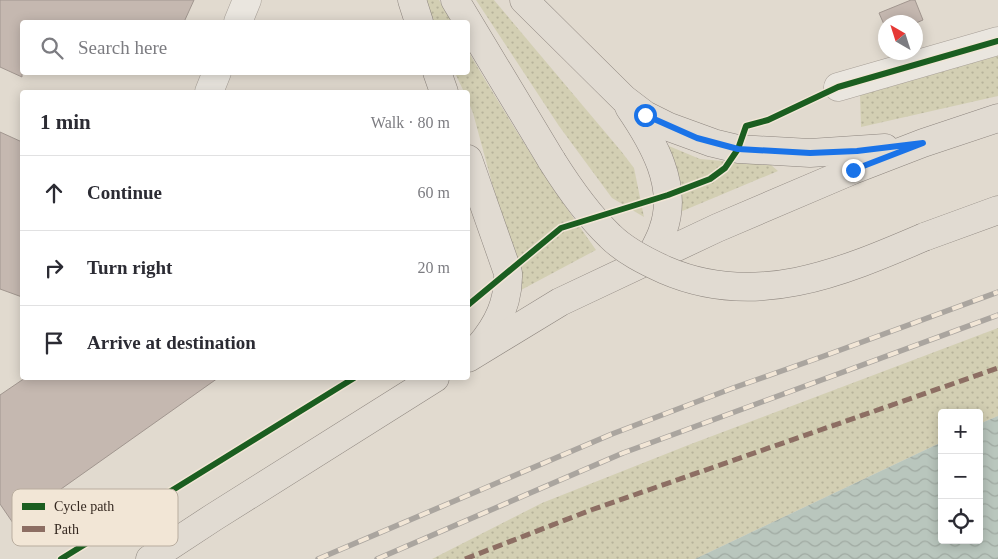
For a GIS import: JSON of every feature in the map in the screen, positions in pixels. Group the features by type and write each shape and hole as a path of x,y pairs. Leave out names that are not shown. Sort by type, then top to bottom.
{"main road":[{"path":"412,0 419,20"},
{"path":"455,0 467,20"},
{"path":"524,0 624,99 645,115 669,127 712,143 738,149 810,153 857,151 923,143"},
{"path":"470,25 552,161 581,204 596,222 618,242 656,266 681,277 710,284 739,287 789,284 826,275 866,262 998,210"},
{"path":"438,75 443,90"},
{"path":"624,99 650,138 660,162 668,195 664,229 650,258"},
{"path":"470,357 560,302 650,258 784,198 923,143 998,118"},
{"path":"470,164 508,273 505,304 498,321 490,334 470,356"},
{"path":"178,541 432,380"},
{"path":"150,559 170,546"}],"street":[{"path":"239,20 247,0"},
{"path":"838,87 998,41"},
{"path":"210,90 216,75"}],"shaded area":[{"path":"425,0 439,0 451,20 433,20"},
{"path":"476,0 494,0 621,151 634,168 644,217 612,198 559,126"},
{"path":"470,54 530,152 596,250 521,290 470,106 470,90 463,90 456,75 470,75"},
{"path":"998,54 998,96 861,127 860,95"},
{"path":"664,144 700,159 771,165 778,171 673,215"},
{"path":"998,328 998,416 983,422 983,409 938,409 938,444 695,559 432,559 542,503 691,444"}],"water":[{"path":"998,416 998,559 695,559 938,444 938,544 983,544 983,422"}],"building":[{"path":"0,0 194,0 185,20 20,20 20,75 22,77 0,67"},
{"path":"915,0 921,15 880,15 879,13"},
{"path":"0,132 20,141 20,296 0,289"},
{"path":"22,380 215,380 61,489 12,489 12,522 0,504 0,395"}],"railway":[{"path":"318,559 612,434 998,292"},
{"path":"377,559 623,453 998,315"}],"marked path":[{"path":"465,559 591,510 998,368"}],"cycle path":[{"path":"470,303 561,228 668,195 710,179 725,168 738,149 746,126 768,120 838,87 998,41"},
{"path":"174,489 351,380"},
{"path":"61,559 82,546"}],"route":[{"path":"645,115 697,138 738,149 810,153 857,151 923,143 853,170"}]}
